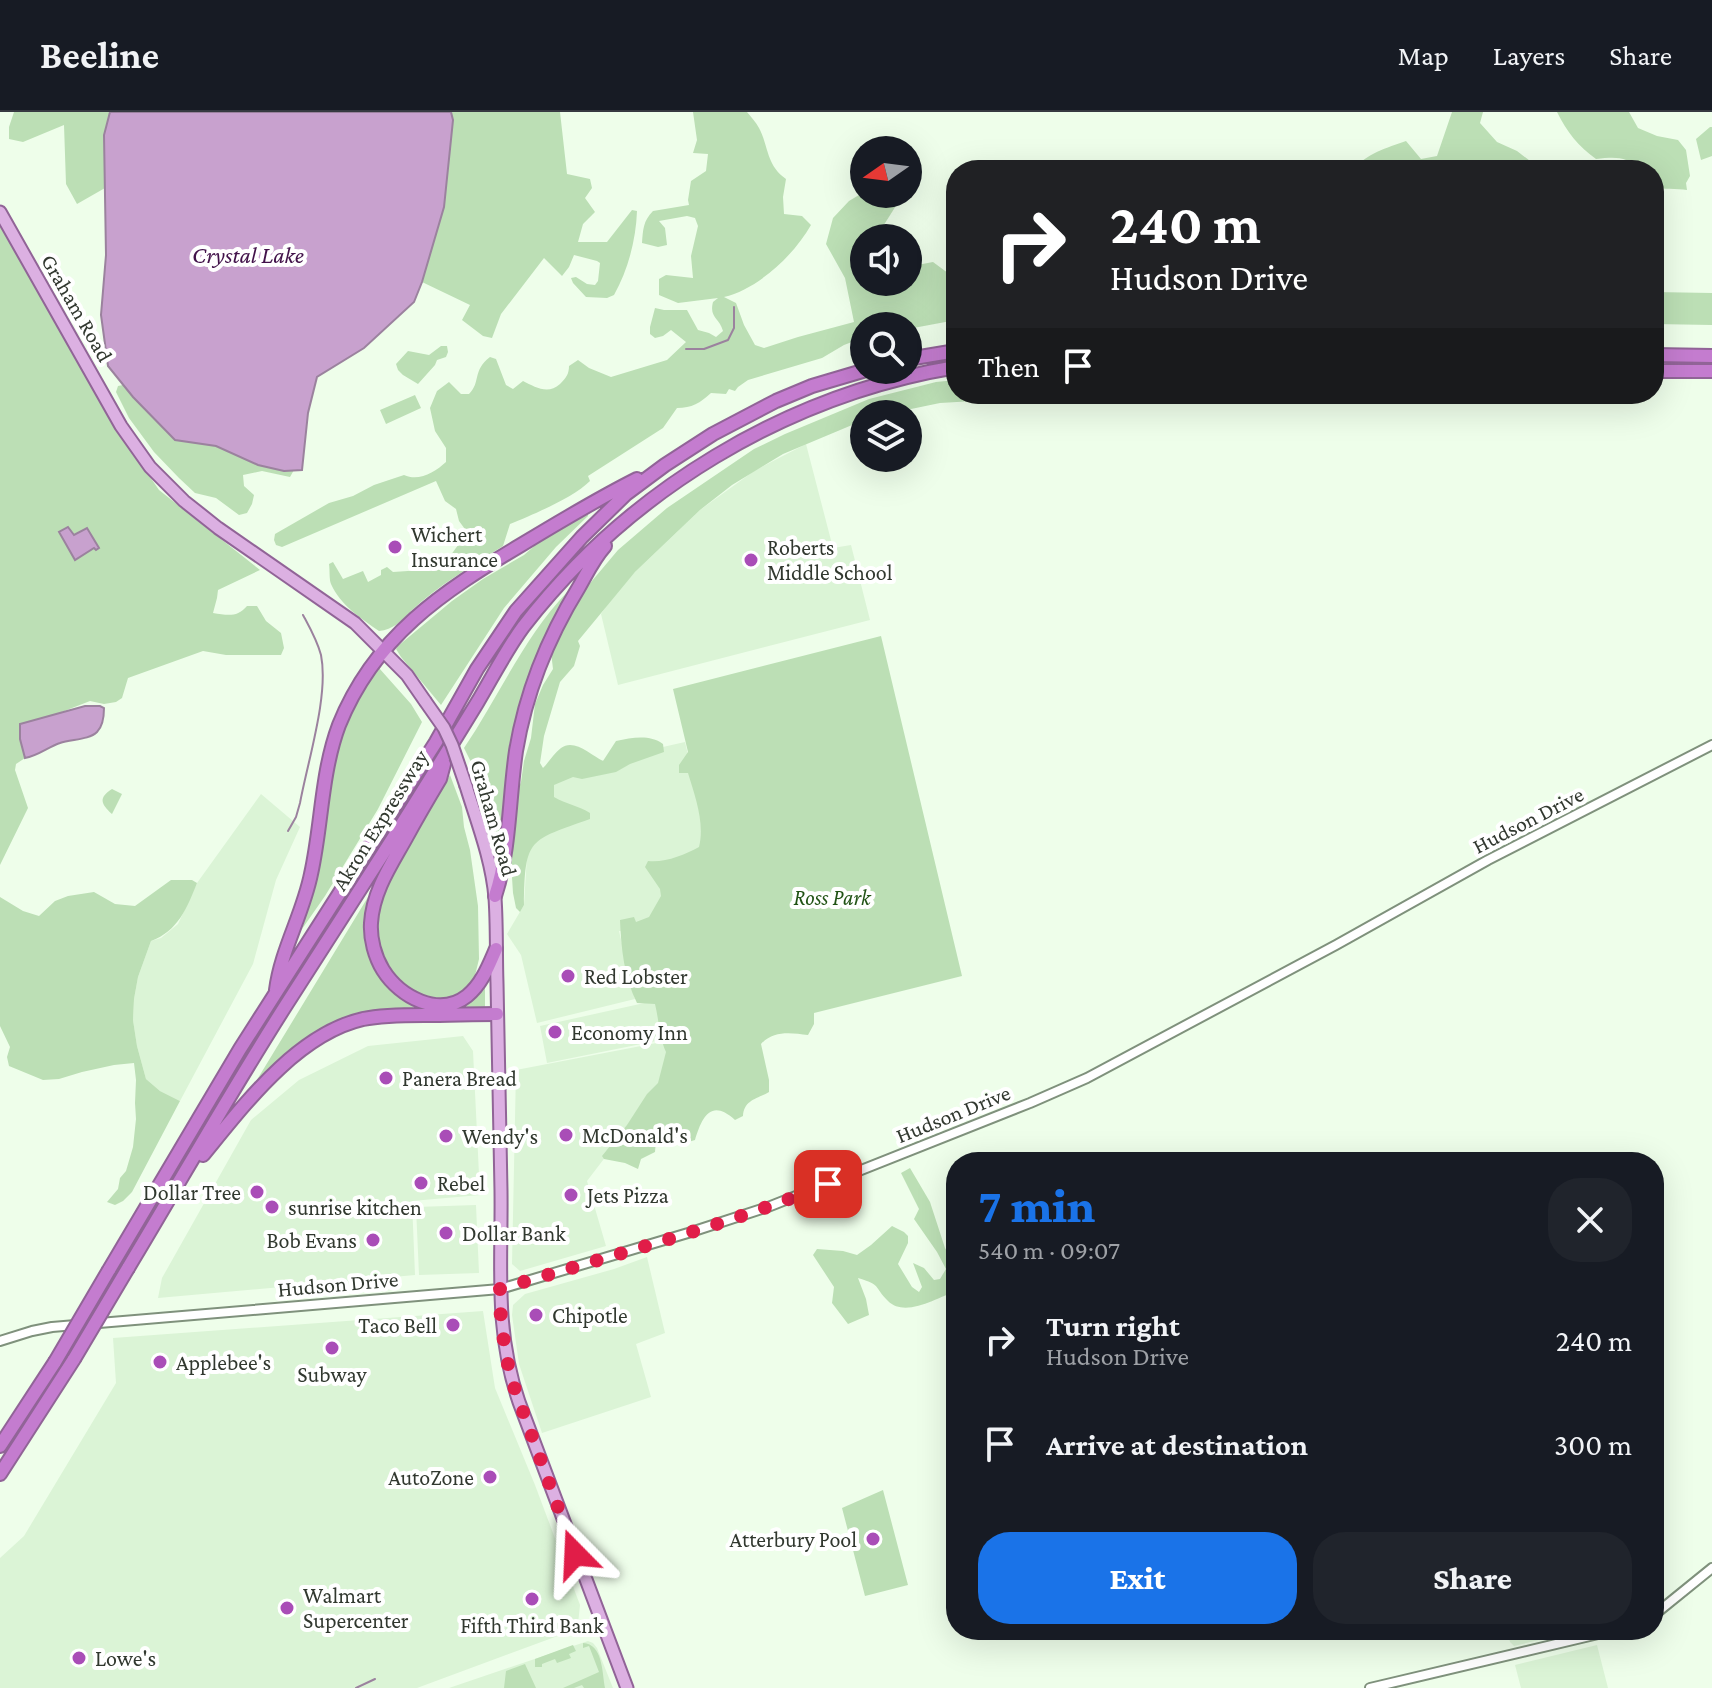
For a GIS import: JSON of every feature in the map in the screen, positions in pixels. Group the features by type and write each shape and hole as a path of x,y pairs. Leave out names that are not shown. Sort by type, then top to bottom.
{"highway":[{"path":"922,357 946,353"},
{"path":"1664,355 1712,356"},
{"name":"Akron Expressway","path":"0,1474 74,1359 285,1007 394,837 521,629 569,572 651,500 697,468 764,430 813,407 878,384 946,369"},
{"path":"1664,371 1712,371"},
{"name":"Akron Expressway","path":"0,1446 55,1362 240,1049 516,611 582,537 626,494 665,465 713,434 776,401 850,375"},
{"path":"275,994 278,973 307,894 330,756 339,726 356,688 383,649 433,603 480,569 583,507 665,465"},
{"path":"495,896 503,873 516,749 530,690 544,649 601,550 651,500"},
{"path":"449,747 440,779 381,881 371,922 374,951 384,972 400,989 420,1002 441,1006 459,1001 473,991 496,949"},
{"path":"178,1185 248,1101 311,1043 328,1033 360,1020 382,1016 497,1014"}],"main road":[{"name":"Graham Road","path":"0,212 121,426 150,467 184,501 218,528 355,623 407,675 448,736 484,845 495,896 501,1324 510,1376 627,1688"}],"street":[{"name":"Hudson Drive","path":"0,1341 52,1327 500,1289 768,1207 1071,1086 1488,860 1712,745"},
{"path":"1664,1607 1712,1568"},
{"path":"1370,1688 1573,1640"}],"shaded area":[{"name":"Roberts Middle School","path":"806,444 833,548 851,545 870,620 618,685 601,614 611,599 700,510 754,471"},
{"path":"685,742 725,908 642,932 619,931 635,999 537,1023 521,955 507,934 524,905 527,855 542,836 547,773"},
{"path":"261,794 300,827 276,880 253,964 180,1101 160,1091 146,1079 133,1020 138,977 151,941 161,938 178,924 197,883"},
{"path":"658,1000 666,1039 547,1063 540,1026"},
{"path":"463,1036 473,1051 480,1195 412,1201 415,1275 158,1298 162,1278 251,1120 299,1080 368,1046"},
{"path":"667,1041 672,1070 587,1181 606,1246 520,1271 512,1264 516,1070"},
{"path":"476,1205 479,1273 419,1275 416,1207"},
{"path":"647,1257 665,1333 636,1344 651,1397 542,1433 519,1364 513,1305 525,1294"},
{"path":"483,1311 495,1388 580,1605 578,1624 563,1634 417,1688 0,1688 0,1558 24,1536 116,1383 113,1338"},
{"path":"1510,1640 1539,1640 1514,1646"},
{"path":"588,1641 597,1648 613,1688 449,1688"},
{"path":"1597,1645 1608,1688 1521,1688 1515,1665"}],"green space":[{"path":"14,112 110,112 104,135 105,188 77,204 66,184 64,125 23,142 9,139"},
{"path":"451,112 560,112 567,174 590,179 592,188 585,198 595,212 583,224 578,242 607,242 632,210 637,211 630,254 614,295 607,298 586,297 573,283 571,278 576,277 595,285 600,263 597,261 574,255 562,276 544,258 501,314 492,338 483,336 462,320 470,305 422,282 444,207 453,120"},
{"path":"693,112 747,112 759,128 775,168 786,179 784,214 802,216 811,225 795,248 762,279 724,297 736,303 755,345 764,348 850,323 850,343 822,358 748,380 735,391 729,389 726,394 711,393 696,404 677,408 663,428 588,476 590,481 573,494 510,524 503,546 444,585 388,629 379,631 340,599 331,584 329,564 333,562 343,579 363,571 368,582 381,575 381,570 387,567 393,572 429,568 442,563 470,536 459,521 456,509 445,501 436,481 282,547 276,545 275,534 329,503 404,475 426,475 442,466 446,462 446,448 435,431 430,408 437,391 449,382 461,394 469,394 481,367 490,357 496,359 506,385 513,389 523,381 542,389 551,389 562,382 569,366 578,360 611,377 667,360 686,342 671,330 655,338 650,334 655,308 687,310 698,330 716,337 723,331 712,311 713,302 718,298 678,303 659,295 659,279 666,275 693,278 691,256 698,226 695,218 687,216 659,221 665,228 667,245 658,247 642,243 644,226 653,211 689,205 691,181 706,171 708,154 693,153 697,140"},
{"path":"1452,112 1483,112 1480,123 1497,142 1529,160 1364,160 1406,141 1421,159 1437,156"},
{"path":"1557,112 1629,112 1638,128 1678,140 1686,150 1690,176 1686,183 1687,190 1664,189 1664,160 1596,159 1565,126"},
{"path":"1710,127 1712,156 1701,160 1696,139"},
{"path":"849,201 850,208 895,208 884,224 850,224 850,296 922,296 922,264 933,262 946,272 946,322 922,326 922,312 852,312 845,278 826,244 833,218"},
{"path":"0,225 108,416 159,490 260,570 218,590 213,613 232,615 247,606 257,606 266,621 281,633 284,648 281,655 226,655 203,651 128,678 122,698 116,702 104,704 90,701 20,724 25,758 16,764 15,770 28,808 0,865"},
{"path":"1664,292 1712,293 1712,325 1664,324"},
{"path":"441,346 447,346 446,357 437,360 418,384 398,370 396,364 408,351 429,355"},
{"path":"946,381 946,403 922,407 922,400 867,400"},
{"path":"123,385 175,440 216,446 258,465 294,470 290,477 262,471 243,475 244,486 254,495 247,513 239,515 216,498 195,493 154,452 129,418 116,392 118,386"},
{"path":"415,395 421,408 386,424 380,410"},
{"path":"850,407 850,426 783,454 732,485 700,510 635,572 578,641 580,646 574,666 560,682 544,736 540,763 543,768 566,745 577,746 603,761 616,741 628,739 658,741 663,744 664,752 616,772 582,779 573,777 554,785 554,797 590,813 590,819 554,832 534,845 526,866 524,905 520,912 513,893 511,862 514,810 531,738 535,704 553,669 551,652 570,607 618,550 667,508 754,449"},
{"path":"588,513 504,608 441,705 401,657 396,649 398,646 483,579 524,555 549,533"},
{"path":"571,591 541,647 530,677 514,738 501,833 497,834 464,748 525,647"},
{"name":"Ross Park","path":"881,636 962,976 814,1013 814,1024 808,1035 777,1034 761,1044 769,1092 749,1103 743,1116 735,1120 720,1111 709,1113 695,1140 685,1143 668,1131 656,1140 655,1152 641,1159 638,1169 604,1159 602,1156 658,1083 666,1052 655,1004 637,1003 629,983 622,952 620,920 634,917 636,922 649,917 661,896 660,889 645,867 648,861 668,860 687,853 699,847 701,838 698,810 688,773 679,773 679,765 688,752 673,689"},
{"path":"379,668 411,704 422,722 378,809 302,929 314,885 333,758 349,712"},
{"path":"450,775 462,807 470,850 478,906 479,959 473,984 467,992 435,1004 397,982 388,971 375,935 378,906 387,885"},
{"path":"112,789 122,794 112,814 105,807 103,798"},
{"path":"171,880 192,880 197,883 175,925 151,941 138,977 133,1020 146,1079 160,1091 180,1101 132,1192 115,1205 107,1202 118,1189 133,1147 136,1119 134,1063 43,1080 9,1066 7,1057 10,1047 0,1026 0,897 23,911 39,916 55,901 94,892 115,904 135,906"},
{"path":"368,897 371,897 386,982 437,1009 482,985 485,986 485,1008 357,1015 252,1088"},
{"path":"910,1168 930,1202 946,1250 946,1269 914,1219 919,1209 901,1173"},
{"path":"892,1226 908,1236 898,1264 912,1287 919,1292 922,1287 913,1263 924,1268 934,1280 940,1279 946,1269 946,1295 903,1308 888,1301 874,1284 858,1278 869,1315 848,1324 832,1303 834,1287 813,1255 817,1249 857,1255"},
{"name":"Atterbury Pool","path":"883,1490 908,1585 865,1596 842,1508"},
{"path":"583,1643 590,1645 598,1653 605,1688 584,1688 582,1685 563,1688 599,1672 589,1646 583,1648"},
{"path":"573,1645 576,1651 569,1654 571,1658 557,1663 555,1659 542,1664 542,1667 535,1667 535,1659"},
{"path":"525,1664 536,1688 504,1688 506,1671"}],"water":[{"name":"Crystal Lake","path":"110,112 451,112 453,120 444,207 414,302 364,348 317,377 308,413 302,470 284,471 258,465 216,446 175,440 108,366 101,315 106,255 104,135"},
{"path":"68,527 74,535 87,528 99,548 75,560 59,532"},
{"path":"85,706 104,708 102,724 94,735 60,743 25,758 20,724"}],"waterway":[{"path":"686,349 704,349 728,340 734,328 734,307"},
{"path":"288,831 300,803 322,689 321,655 303,615"},
{"path":"356,1688 375,1679"}],"place":[{"name":"Wichert Insurance","path":"395,547"},
{"name":"Roberts Middle School","path":"751,560"},
{"name":"Red Lobster","path":"568,976"},
{"name":"Economy Inn","path":"555,1032"},
{"name":"Panera Bread","path":"386,1078"},
{"name":"McDonald's","path":"566,1135"},
{"name":"Wendy's","path":"446,1136"},
{"name":"Rebel","path":"421,1183"},
{"name":"Dollar Tree","path":"257,1192"},
{"name":"Jets Pizza","path":"571,1195"},
{"name":"sunrise kitchen","path":"272,1207"},
{"name":"Dollar Bank","path":"446,1233"},
{"name":"Bob Evans","path":"373,1240"},
{"name":"Chipotle","path":"536,1315"},
{"name":"Taco Bell","path":"453,1325"},
{"name":"Subway","path":"332,1348"},
{"name":"Applebee's","path":"160,1362"},
{"name":"AutoZone","path":"490,1477"},
{"name":"Atterbury Pool","path":"873,1539"},
{"name":"Fifth Third Bank","path":"532,1599"},
{"name":"Walmart Supercenter","path":"287,1608"},
{"name":"Lowe's","path":"79,1658"}],"route":[{"path":"575,1554 510,1376 501,1324 500,1289 688,1233 828,1184"}]}
